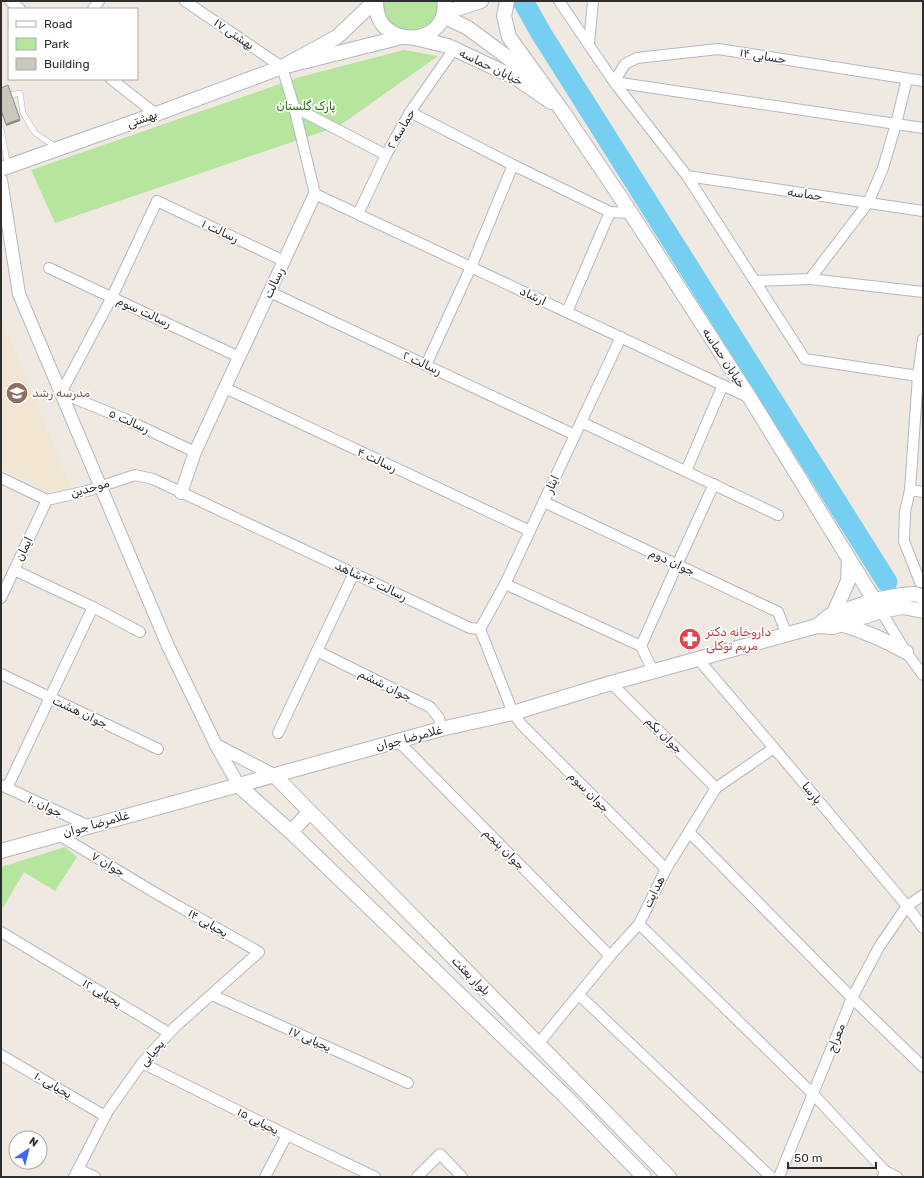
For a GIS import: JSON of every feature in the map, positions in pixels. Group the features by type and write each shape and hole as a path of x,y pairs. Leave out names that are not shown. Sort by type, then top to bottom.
{"main road":[{"path":"282,67 337,37 375,1"},
{"path":"375,1 377,13 382,24 391,32 408,38"},
{"path":"282,67 427,34 436,27 444,10 481,1"},
{"path":"507,1 504,16 509,37 561,109"},
{"name":"خیابان حماسه","path":"444,10 522,68 561,109 631,213 750,398 878,606"},
{"name":"خیابان حماسه","path":"408,38 448,46 516,78 561,109"},
{"name":"بهشتی","path":"5,168 282,67"},
{"path":"849,560 848,581 837,619 886,641 906,652"},
{"path":"878,606 901,594 920,589"},
{"path":"878,606 903,607 923,611"},
{"name":"غلامرضا جوان","path":"1,851 215,791 239,786 274,774 441,729 513,713 653,671 817,626 878,606"},
{"name":"بلوار بعثت","path":"274,774 669,1177"},
{"name":"بلوار بعثت","path":"239,786 291,832 575,1107 644,1177"},
{"path":"291,832 306,816 312,814"},
{"path":"575,1107 588,1094"}],"street":[{"path":"10,1 19,8"},
{"name":"بهشتی ۱۷","path":"185,1 282,67"},
{"path":"559,1 590,44 614,82 687,176 805,359 918,376"},
{"path":"590,44 593,1"},
{"name":"حماسه ۲","path":"358,214 386,155 410,112 454,49"},
{"name":"حسابی ۱۴","path":"614,82 625,64 637,58 718,49 923,81"},
{"path":"282,67 294,107 315,194"},
{"path":"810,279 868,203 882,168 896,124 907,79"},
{"path":"112,80 156,114"},
{"path":"614,82 923,128"},
{"path":"294,107 386,155"},
{"path":"410,112 513,165 610,212 631,213"},
{"path":"426,365 471,267 513,165"},
{"name":"حماسه","path":"687,176 923,211"},
{"path":"1,180 19,294 168,646 216,745 239,786"},
{"name":"ارشاد","path":"315,194 750,398"},
{"name":"رسالت","path":"180,493 195,452 315,194"},
{"name":"رسالت ۱","path":"112,297 156,201 284,261"},
{"path":"567,312 610,212"},
{"name":"رسالت سوم","path":"49,268 239,357"},
{"path":"755,281 810,279 923,292"},
{"name":"رسالت ۲","path":"270,292 575,435"},
{"path":"61,393 112,297"},
{"name":"ایثار","path":"480,629 505,584 620,337"},
{"path":"920,589 904,541 905,512 910,490 919,416 918,376 923,339"},
{"path":"686,471 723,386"},
{"name":"رسالت ۴","path":"225,388 530,531"},
{"name":"رسالت ۵","path":"61,393 125,419 195,452"},
{"path":"581,422 778,515"},
{"name":"موحدین","path":"47,500 87,491 135,475 153,479 180,493"},
{"path":"1,478 47,500"},
{"path":"641,646 714,484"},
{"path":"910,490 923,492"},
{"name":"رسالت ۶+شاهد","path":"180,493 470,628 480,629"},
{"name":"ایمان","path":"1,597 47,500"},
{"name":"جوان دوم","path":"544,502 778,612 786,635"},
{"path":"14,570 93,607 140,632"},
{"path":"278,733 354,573"},
{"path":"505,584 641,646 653,671"},
{"path":"878,606 906,652 923,675"},
{"path":"4,786 50,698 93,607"},
{"path":"480,629 513,713"},
{"name":"جوان ششم","path":"317,651 430,707 439,718 441,729"},
{"name":"پارسا","path":"698,659 907,906 923,928"},
{"name":"جوان هشت","path":"1,674 158,749"},
{"name":"جوان یکم","path":"612,683 716,788"},
{"name":"جوان سوم","path":"513,713 521,724 666,869"},
{"name":"جوان پنجم","path":"398,741 610,956"},
{"path":"216,745 274,774"},
{"name":"هدایت","path":"538,1044 610,956 639,924 666,869 716,788 774,748"},
{"name":"جوان ۱۰","path":"4,786 89,826"},
{"path":"689,832 852,998 923,1067"},
{"name":"جوان ۷","path":"59,835 157,894"},
{"name":"یحیایی ۱۴","path":"157,894 259,952"},
{"name":"معراج","path":"779,1177 852,998 879,947 907,906 923,894"},
{"path":"639,924 813,1094 884,1174 897,1177"},
{"name":"یحیایی ۱۲","path":"1,932 169,1034"},
{"name":"یحیایی","path":"76,1173 105,1116 124,1086 142,1063 169,1034 259,952"},
{"path":"579,994 771,1177"},
{"name":"یحیایی ۱۷","path":"212,995 408,1083"},
{"name":"یحیایی ۱۰","path":"1,1055 105,1116"},
{"name":"یحیایی ۱۵","path":"142,1063 287,1136 375,1177"},
{"path":"265,1177 287,1136"},
{"path":"417,1177 440,1154 462,1177"},
{"path":"76,1173 95,1177"}],"lane":[{"path":"1,97 20,92 24,113 35,133 58,149"},
{"path":"1,129 5,168"}],"shaded area":[{"name":"مدرسه رشد","path":"1,317 71,487 53,493 1,469"}],"green space":[{"path":"382,1 438,1 435,16 431,24 420,31 403,32 385,19"},
{"name":"پارک گلستان","path":"404,50 438,56 339,126 55,223 31,170 300,77"},
{"path":"65,847 77,857 55,891 24,872 1,911 1,867"}],"building":[{"path":"8,85 20,119 6,124 1,110 1,88"}],"waterway":[{"path":"523,1 541,33 887,582"}],"place":[{"name":"مدرسه رشد","path":"17,393"},
{"name":"داروخانه دکتر مریم توکلی","path":"690,639"}]}
